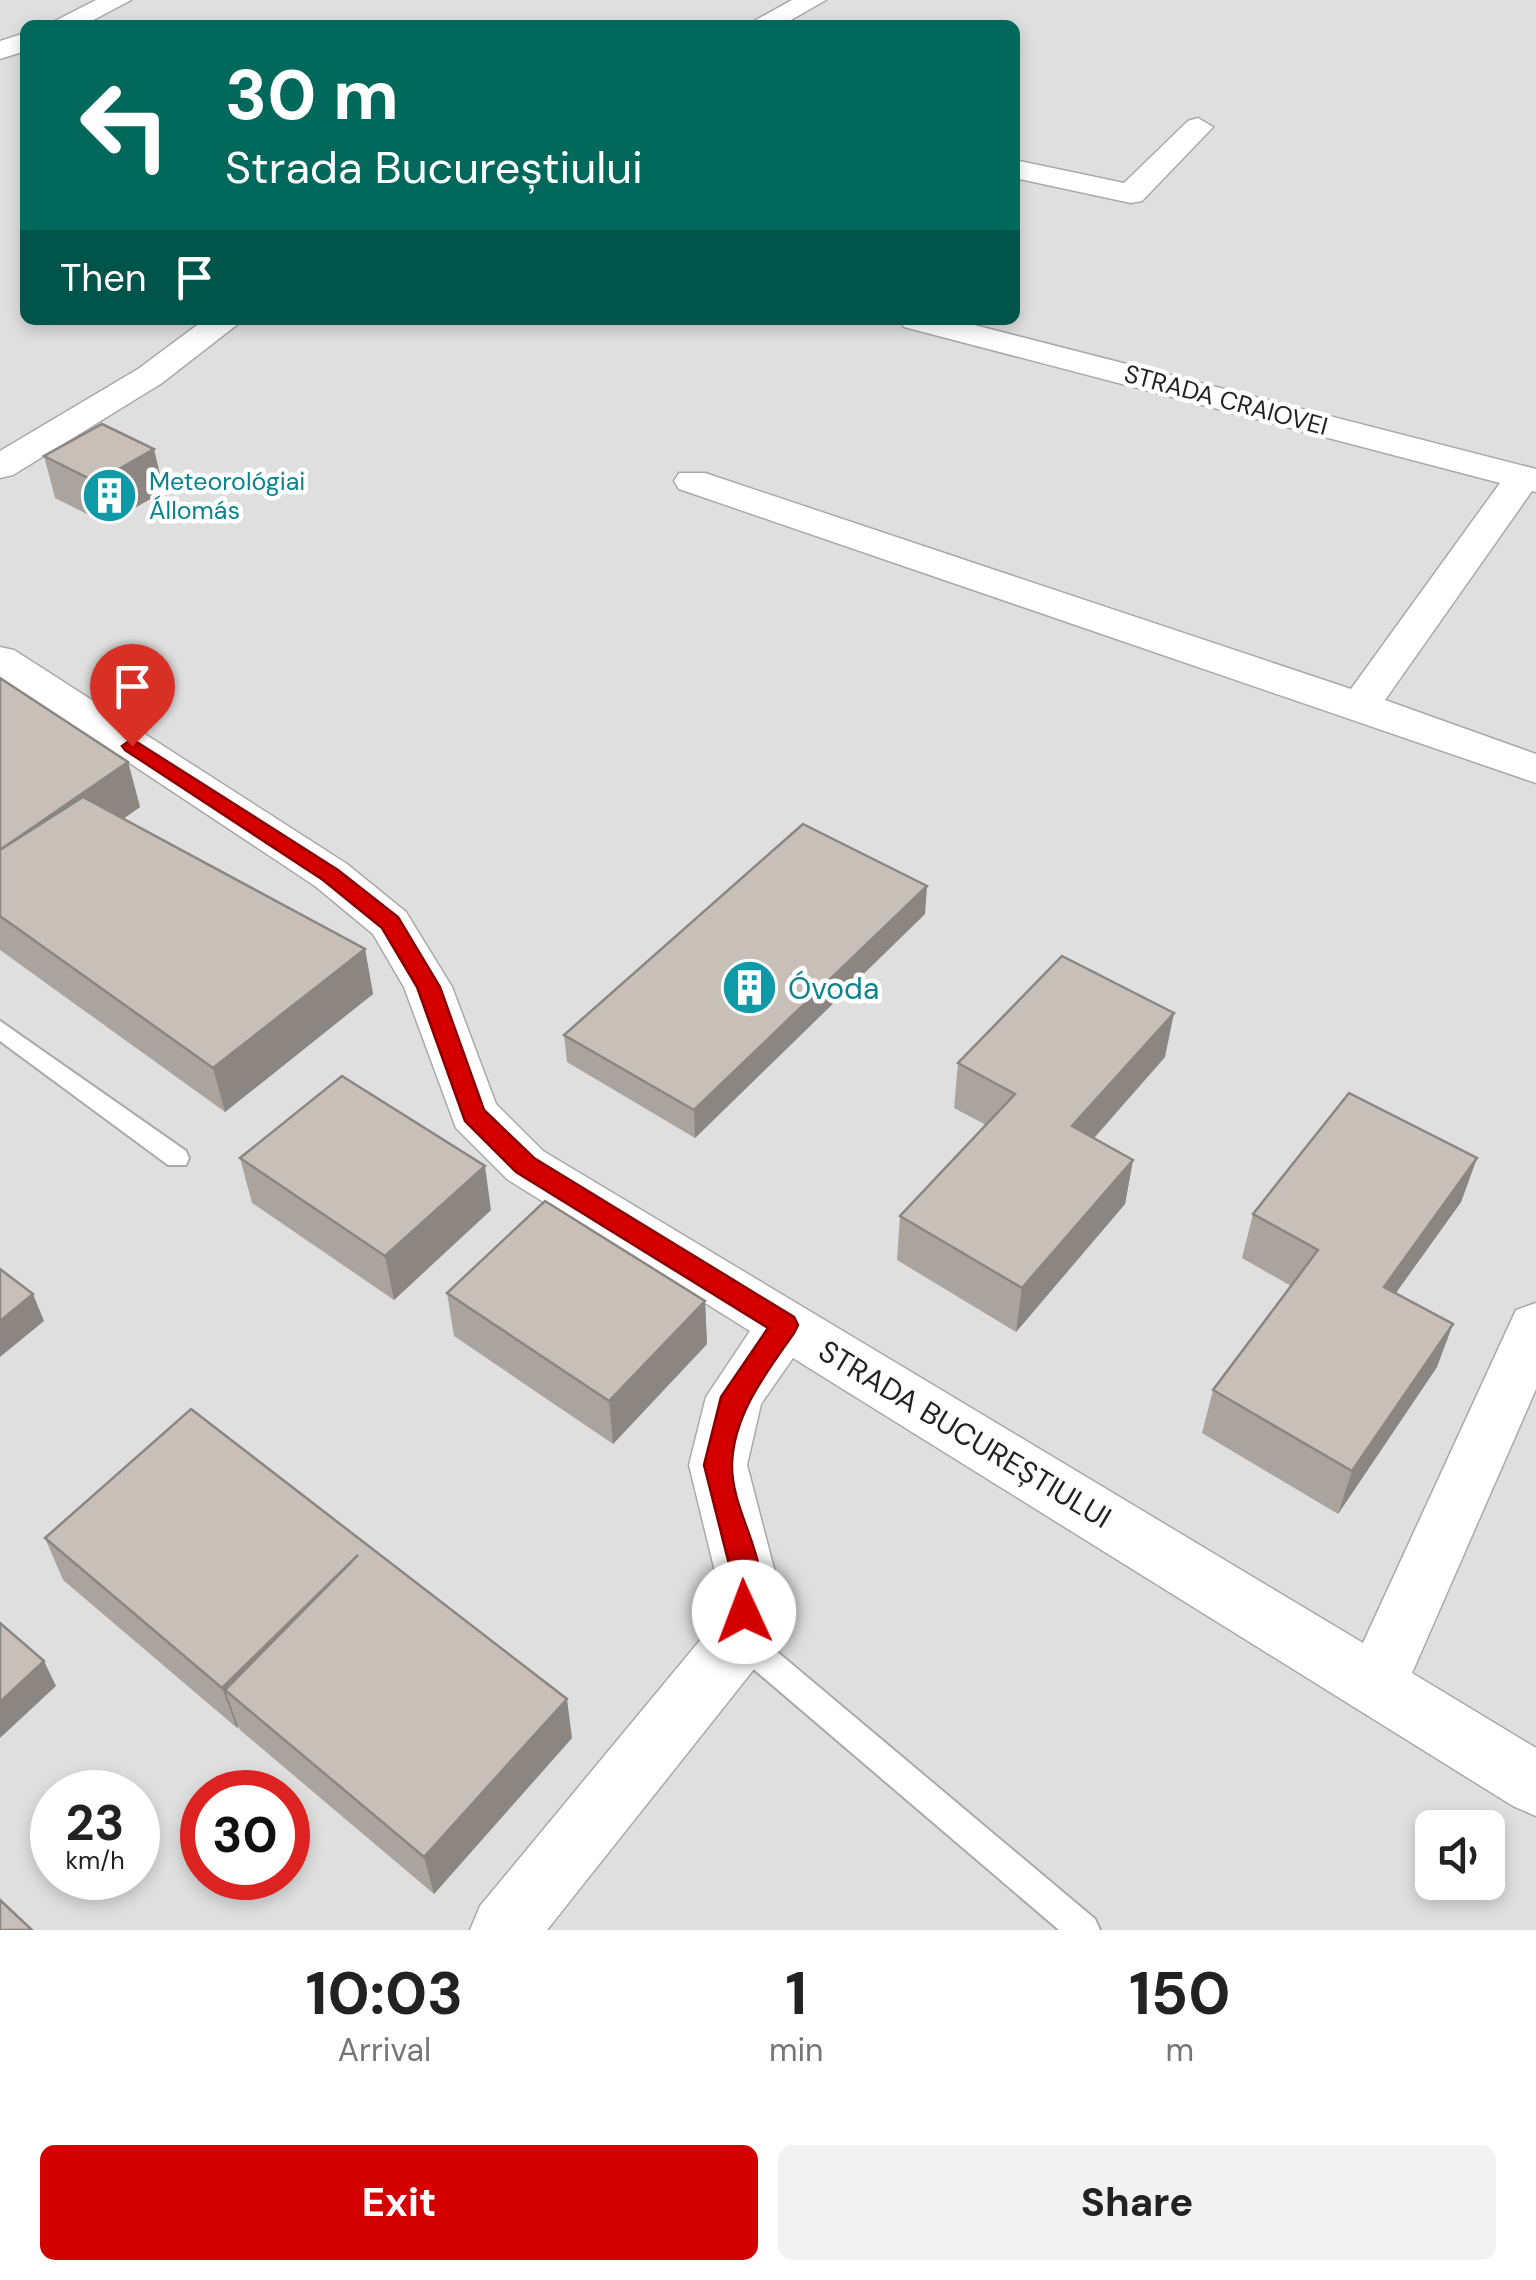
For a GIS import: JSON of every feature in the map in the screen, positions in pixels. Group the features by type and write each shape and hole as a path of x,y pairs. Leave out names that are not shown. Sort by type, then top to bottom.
{"street":[{"path":"72,20 118,0"},
{"path":"771,20 813,0"},
{"path":"1020,170 1131,194 1198,127"},
{"path":"0,467 150,376 219,325"},
{"name":"STRADA CRAIOVEI","path":"935,325 1530,479"},
{"path":"1360,706 1530,479"},
{"path":"692,481 1536,769"},
{"name":"STRADA BUCUREȘTIULUI","path":"0,660 331,875 390,923 428,987 474,1114 525,1165 1536,1784"},
{"path":"504,1930 740,1639 748,1584 718,1465 734,1397 785,1325"},
{"path":"1376,1684 1536,1326"}],"lane":[{"path":"0,1028 177,1158"},
{"path":"740,1639 1084,1930"}],"shaded area":[{"path":"0,0 1536,0 1536,1930 0,1930"}],"building":[{"path":"102,424 154,449 96,482 44,456"},
{"path":"0,678 128,762 0,850"},
{"path":"83,797 365,949 213,1068 0,916 0,850"},
{"name":"Óvoda","path":"803,824 927,886 694,1110 564,1035"},
{"path":"1062,956 1174,1013 1072,1126 1133,1160 1022,1288 900,1216 1015,1094 958,1063"},
{"path":"342,1076 485,1166 385,1256 240,1158"},
{"path":"1349,1093 1477,1158 1384,1287 1453,1324 1352,1471 1213,1390 1318,1250 1253,1214"},
{"path":"545,1201 705,1301 609,1401 447,1293"},
{"path":"0,1269 33,1294 0,1321"},
{"path":"191,1409 567,1699 424,1857 225,1690 358,1555 222,1688 45,1538"},
{"path":"0,1623 44,1661 0,1702"},
{"path":"0,1900 32,1930 0,1930"}],"place":[{"name":"Meteorológiai Állomás","path":"110,495"},
{"name":"Óvoda","path":"749,988"}],"route":[{"path":"132,746 331,875 390,923 428,987 474,1114 525,1165 785,1325 734,1397 718,1465 748,1584 744,1612"}]}
